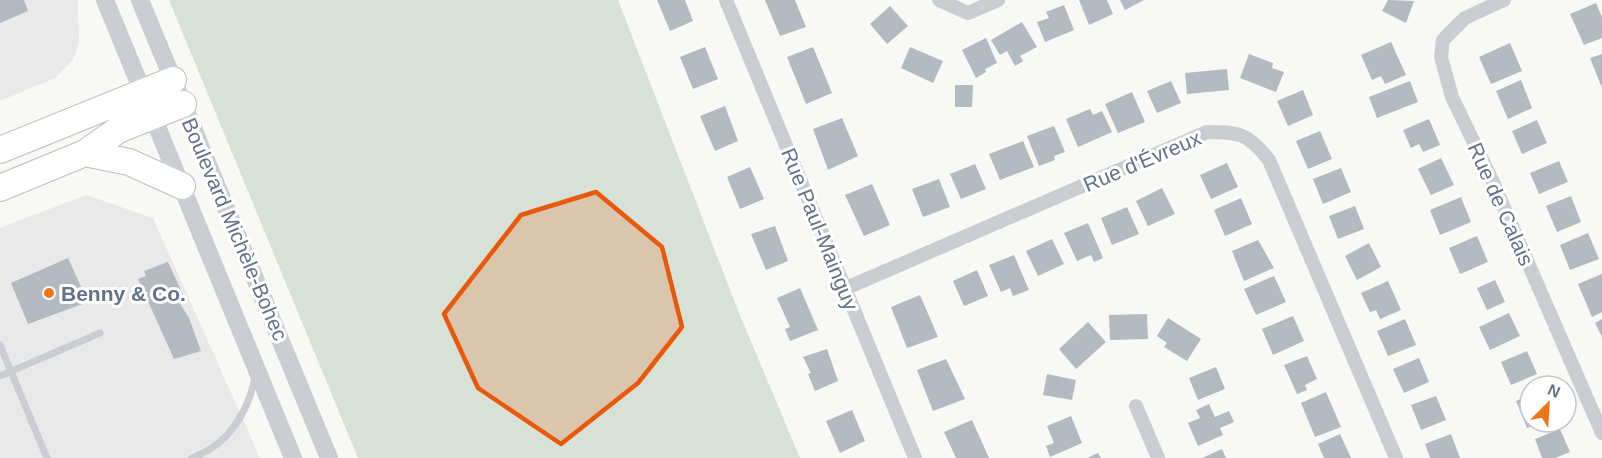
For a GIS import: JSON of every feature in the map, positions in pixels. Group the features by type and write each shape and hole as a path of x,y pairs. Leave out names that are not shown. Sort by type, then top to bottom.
{"highway":[{"path":"0,188 85,153 118,130 173,80"},
{"path":"0,150 148,104 183,104"},
{"path":"85,153 129,162 182,186"}],"street":[{"name":"Boulevard Michèle-Bohec","path":"105,0 293,458"},
{"name":"Boulevard Michèle-Bohec","path":"140,0 329,458"},
{"name":"Rue Paul-Mainguy","path":"726,0 915,458"},
{"path":"939,0 968,14 998,0"},
{"name":"Rue de Calais","path":"1504,0 1465,18 1443,40 1441,57 1452,97 1492,180 1602,433"},
{"name":"Rue d'Évreux","path":"844,289 1207,132 1239,132 1256,143 1269,160 1396,458"},
{"path":"1136,406 1158,458"}],"lane":[{"path":"0,376 100,333"},
{"path":"0,345 47,458"},
{"path":"192,458 216,446 234,426 249,402 257,369"}],"highlighted area":[{"path":"596,192 662,247 682,327 638,383 561,444 478,388 444,314 521,215"}],"shaded area":[{"path":"0,0 78,0 79,44 72,61 55,78 0,101"},
{"path":"169,0 618,0 739,313 800,458 358,458"},
{"path":"86,195 153,218 260,458 0,458 0,228"}],"building":[{"path":"0,0 24,0 28,11 0,23"},
{"path":"657,0 685,0 693,21 670,31"},
{"path":"765,0 795,0 806,27 780,36"},
{"path":"1079,0 1107,0 1113,14 1089,25"},
{"path":"1120,0 1144,0 1125,10"},
{"path":"1388,0 1414,1 1406,23 1382,11"},
{"path":"1596,3 1602,17 1602,38 1584,45 1570,14"},
{"path":"1064,5 1074,30 1045,42 1037,22 1049,18 1046,12"},
{"path":"890,6 908,26 887,44 870,24"},
{"path":"1022,22 1037,47 1020,56 1023,61 1015,66 1007,51 1000,55 991,40"},
{"path":"986,38 997,63 985,69 986,72 976,78 962,50"},
{"path":"1391,42 1406,75 1385,84 1381,76 1372,80 1361,55"},
{"path":"1510,43 1522,71 1491,84 1479,57"},
{"path":"705,47 718,79 693,89 680,57"},
{"path":"813,47 832,93 806,104 787,57"},
{"path":"910,47 943,61 933,83 901,68"},
{"path":"1249,54 1273,63 1272,68 1284,72 1276,92 1240,78"},
{"path":"1602,54 1602,88 1590,58"},
{"path":"1227,69 1229,90 1187,94 1185,73"},
{"path":"1521,80 1532,108 1508,119 1496,91"},
{"path":"1171,81 1181,103 1157,113 1147,91"},
{"path":"1410,81 1418,102 1377,118 1369,97"},
{"path":"955,85 973,85 972,107 955,107"},
{"path":"1303,90 1313,115 1288,126 1277,101"},
{"path":"1132,92 1145,122 1118,133 1105,104"},
{"path":"725,106 738,141 715,151 700,116"},
{"path":"1090,109 1093,115 1102,111 1112,132 1078,147 1066,119"},
{"path":"842,118 858,156 828,170 813,129"},
{"path":"1429,119 1440,145 1423,152 1419,144 1411,148 1403,130"},
{"path":"1537,120 1547,143 1522,154 1512,131"},
{"path":"1054,126 1065,152 1054,156 1055,160 1039,166 1027,136"},
{"path":"1320,131 1332,159 1308,169 1296,141"},
{"path":"1023,141 1034,167 1000,180 989,154"},
{"path":"1441,158 1454,185 1431,195 1418,169"},
{"path":"1559,161 1568,182 1539,194 1530,173"},
{"path":"1227,163 1238,187 1211,199 1200,175"},
{"path":"975,164 986,189 961,199 950,174"},
{"path":"750,167 764,199 740,209 727,177"},
{"path":"1341,168 1351,192 1323,204 1313,179"},
{"path":"939,179 950,207 923,217 912,189"},
{"path":"872,184 890,225 864,236 845,195"},
{"path":"1162,188 1175,214 1148,226 1136,201"},
{"path":"1571,196 1581,222 1557,232 1546,206"},
{"path":"1461,197 1471,222 1440,235 1430,210"},
{"path":"1241,198 1252,224 1225,236 1214,210"},
{"path":"1355,206 1364,229 1338,239 1329,216"},
{"path":"1127,207 1139,234 1112,245 1101,218"},
{"path":"1088,223 1103,258 1094,262 1091,255 1077,261 1064,233"},
{"path":"775,226 788,261 766,270 751,234"},
{"path":"1588,233 1599,259 1570,270 1560,245"},
{"path":"1477,236 1488,262 1460,274 1449,248"},
{"path":"1052,239 1064,264 1038,276 1026,251"},
{"path":"1258,240 1274,268 1244,281 1232,251"},
{"path":"1369,243 1381,267 1357,280 1345,256"},
{"path":"1014,255 1029,290 1013,296 1010,288 1001,292 989,265"},
{"name":"Benny & Co.","path":"68,258 88,302 28,324 11,283"},
{"path":"168,262 185,299 179,302 189,318 201,351 174,359 138,279 146,276 144,271"},
{"path":"977,270 988,296 964,306 953,281"},
{"path":"1602,274 1602,312 1592,317 1578,284"},
{"path":"1274,276 1286,302 1256,315 1244,289"},
{"path":"1495,280 1505,302 1487,310 1477,288"},
{"path":"1388,281 1401,310 1380,319 1376,310 1370,312 1361,293"},
{"path":"800,288 818,330 790,341 785,329 790,327 777,298"},
{"path":"920,295 938,337 907,348 891,307"},
{"path":"1509,313 1520,336 1490,350 1479,327"},
{"path":"1147,314 1148,339 1110,340 1109,315"},
{"path":"1293,316 1304,341 1273,355 1262,329"},
{"path":"1168,318 1201,339 1187,361 1164,347 1167,343 1157,336"},
{"path":"1405,319 1416,345 1388,356 1377,331"},
{"path":"1602,319 1602,337 1595,323"},
{"path":"1088,322 1106,342 1076,369 1059,349"},
{"path":"827,349 838,381 815,391 808,374 811,373 803,357"},
{"path":"1527,351 1537,374 1518,374 1518,382 1511,385 1501,362"},
{"path":"1307,356 1317,379 1305,385 1307,390 1297,394 1284,365"},
{"path":"1419,358 1429,382 1404,393 1393,369"},
{"path":"946,359 965,399 933,411 917,370"},
{"path":"1216,367 1225,389 1198,400 1189,378"},
{"path":"1047,374 1076,380 1072,400 1043,395"},
{"path":"1326,392 1341,427 1315,437 1301,403"},
{"path":"1436,396 1446,420 1421,430 1411,405"},
{"path":"1209,404 1215,417 1229,411 1234,422 1220,428 1223,435 1198,446 1188,423 1200,418 1196,410"},
{"path":"852,410 865,441 840,453 826,421"},
{"path":"1071,416 1082,443 1050,457 1046,446 1054,443 1047,426"},
{"path":"972,420 989,458 956,458 944,432"},
{"path":"1340,434 1351,458 1324,458 1318,444"},
{"path":"1451,434 1460,458 1430,458 1425,444"},
{"path":"1548,434 1562,434 1570,452 1555,458 1542,458 1535,439"},
{"path":"1222,449 1226,458 1202,458"},
{"path":"1098,453 1101,458 1087,458"}],"place":[{"name":"Benny & Co.","path":"49,293"}]}
